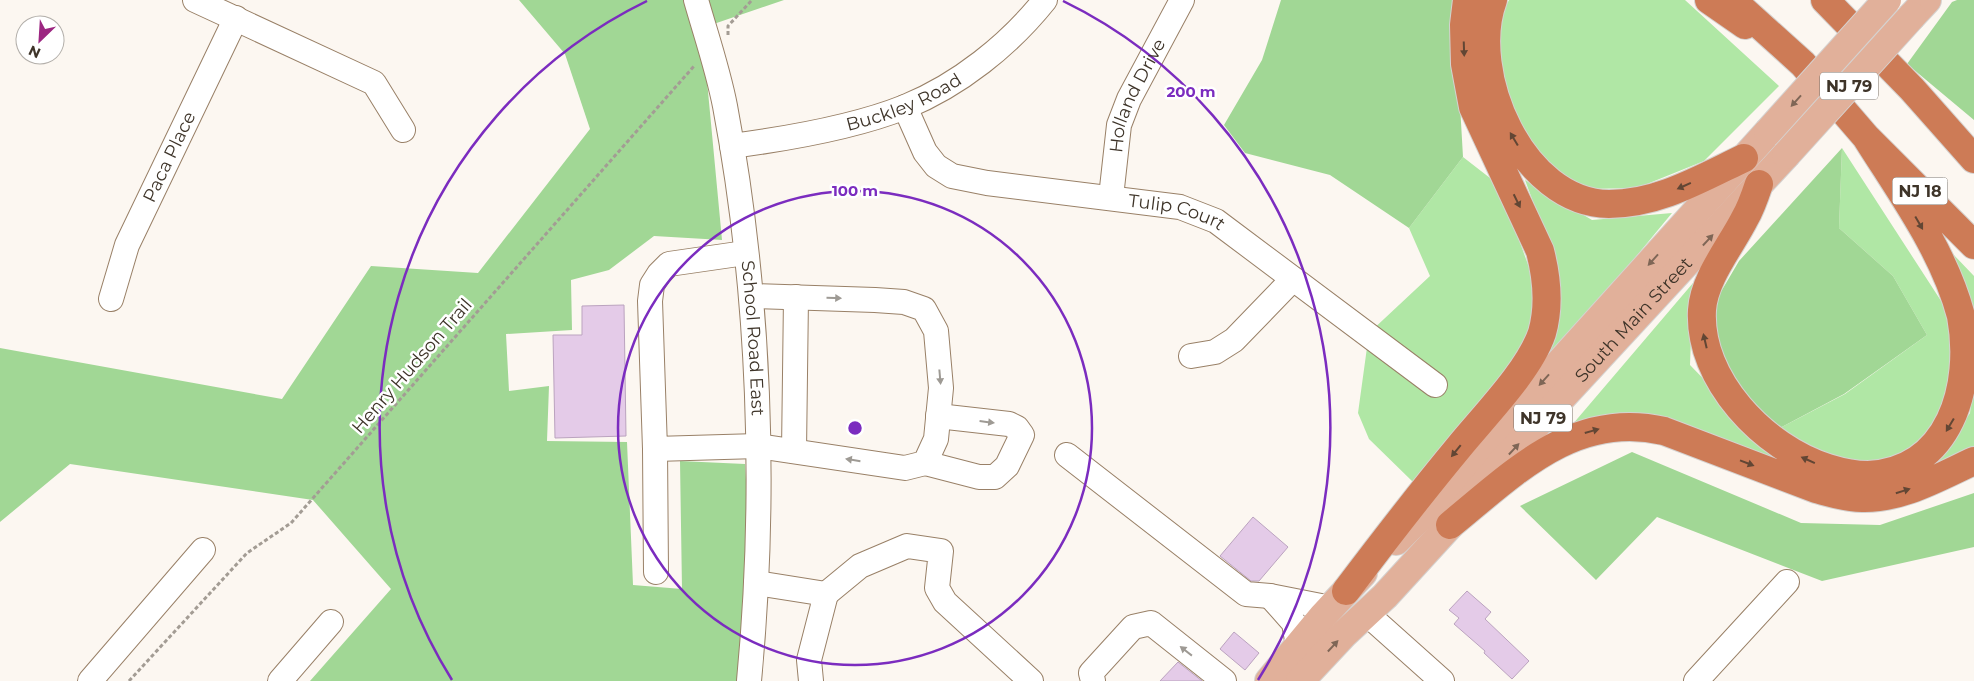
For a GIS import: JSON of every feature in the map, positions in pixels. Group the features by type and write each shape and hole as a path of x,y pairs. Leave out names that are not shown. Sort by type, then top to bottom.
{"highway":[{"path":"1338,599 1414,502 1508,388 1529,359 1542,333 1546,314 1547,287 1540,251 1481,126 1469,90 1464,44 1467,0"},
{"path":"1494,0 1488,24 1487,45 1495,96 1504,121 1528,159 1550,182 1569,195 1607,204 1641,201 1666,194 1744,158"},
{"path":"1709,0 1803,64"},
{"name":"NJ 18","path":"1732,0 1803,64 1866,137 1974,245"},
{"path":"1825,0 1912,89 1974,159"},
{"path":"1912,89 1974,135"},
{"path":"1759,184 1746,216 1705,291 1702,308 1702,328 1706,347 1717,374 1746,416 1770,438 1800,457 1817,464 1855,474 1869,475 1888,472 1908,465 1925,454 1941,439 1959,408 1966,366 1965,335 1954,294 1937,255 1920,223 1866,137"},
{"path":"1450,525 1515,472 1554,445 1585,433 1619,426 1647,427 1664,431 1816,489 1841,496 1861,498 1881,497 1905,492 1974,461"}],"main road":[{"name":"South Main Street","path":"1269,681 1338,599 1426,510 1887,0"},
{"name":"South Main Street","path":"1300,681 1344,634 1367,614 1450,525 1504,460 1920,8"}],"street":[{"path":"195,0 374,83 403,130"},
{"name":"School Road East","path":"696,0 724,104 732,146 751,296 758,407 758,538 749,681"},
{"name":"Holland Drive","path":"1111,197 1119,125 1129,99 1182,0"},
{"name":"Buckley Road","path":"732,146 857,122 905,107 944,87 975,67 1006,42 1037,3"},
{"name":"Paca Place","path":"111,299 127,245 236,18"},
{"name":"Tulip Court","path":"905,107 925,152 936,166 952,176 987,184 1111,197 1180,207 1216,221 1435,385"},
{"path":"656,572 655,449 650,301 652,285 669,264 746,253"},
{"path":"1191,356 1215,352 1234,340 1293,279"},
{"path":"751,296 904,302 924,308 936,331 940,388 936,439 925,463"},
{"path":"794,451 796,297"},
{"path":"655,449 758,446 905,468 925,463 979,477 995,477 1007,466 1022,435 1017,428 1009,424 938,416"},
{"path":"1067,455 1246,594 1338,599"},
{"path":"811,681 809,660 826,594 860,566 907,546 941,551 937,588 945,602 1030,681"},
{"path":"90,681 203,550"},
{"path":"1696,681 1787,582"},
{"path":"756,583 826,594"},
{"path":"1270,596 1294,623 1298,646"},
{"path":"1367,614 1442,681"},
{"path":"280,681 331,622"},
{"path":"1092,681 1091,673 1133,627 1151,623 1224,681"}],"path":[{"path":"727,43 728,26 752,0"},
{"name":"Henry Hudson Trail","path":"129,681 248,553 291,523 698,61"}],"green space":[{"path":"519,0 784,0 702,28 722,240 654,236 609,270 571,280 572,330 506,334 509,391 549,386 547,441 627,442 633,585 682,589 680,461 745,464 756,637 755,681 310,681 391,589 313,500 70,464 0,522 0,348 282,399 371,266 478,273 590,129 565,54"},
{"path":"1281,0 1454,0 1463,157 1409,228 1330,175 1245,153 1224,125 1262,60"},
{"path":"1509,0 1685,0 1779,86 1704,161 1637,188 1586,189 1531,153 1499,72 1500,17"},
{"path":"1957,0 1974,0 1974,120 1907,64 1952,2"},
{"path":"1842,148 1956,324 1953,389 1925,443 1875,464 1834,465 1778,429 1845,394 1927,335 1893,276 1839,228"},
{"path":"1842,148 1839,228 1893,276 1927,335 1844,394 1778,429 1732,381 1709,312 1739,261"},
{"path":"1463,157 1499,185 1534,281 1533,330 1481,407 1413,482 1369,439 1358,413 1369,333 1430,276 1409,228"},
{"path":"1525,180 1592,220 1672,213 1548,363 1560,295 1555,261"},
{"path":"1952,253 1974,276 1974,328"},
{"path":"1693,283 1690,365 1793,471 1572,425"},
{"path":"1974,376 1974,448 1933,467 1970,413"},
{"path":"1632,452 1801,523 1880,525 1974,493 1974,547 1822,581 1657,517 1596,580 1520,506"}],"building":[{"path":"624,305 626,436 555,438 553,335 582,335 582,306"},
{"path":"1253,517 1288,547 1259,581 1251,581 1220,556"},
{"path":"1467,591 1491,612 1485,619 1529,661 1512,679 1484,653 1485,651 1454,624 1459,618 1449,610"},
{"path":"1234,632 1259,653 1245,670 1220,649"},
{"path":"1178,662 1202,681 1160,681"}]}
